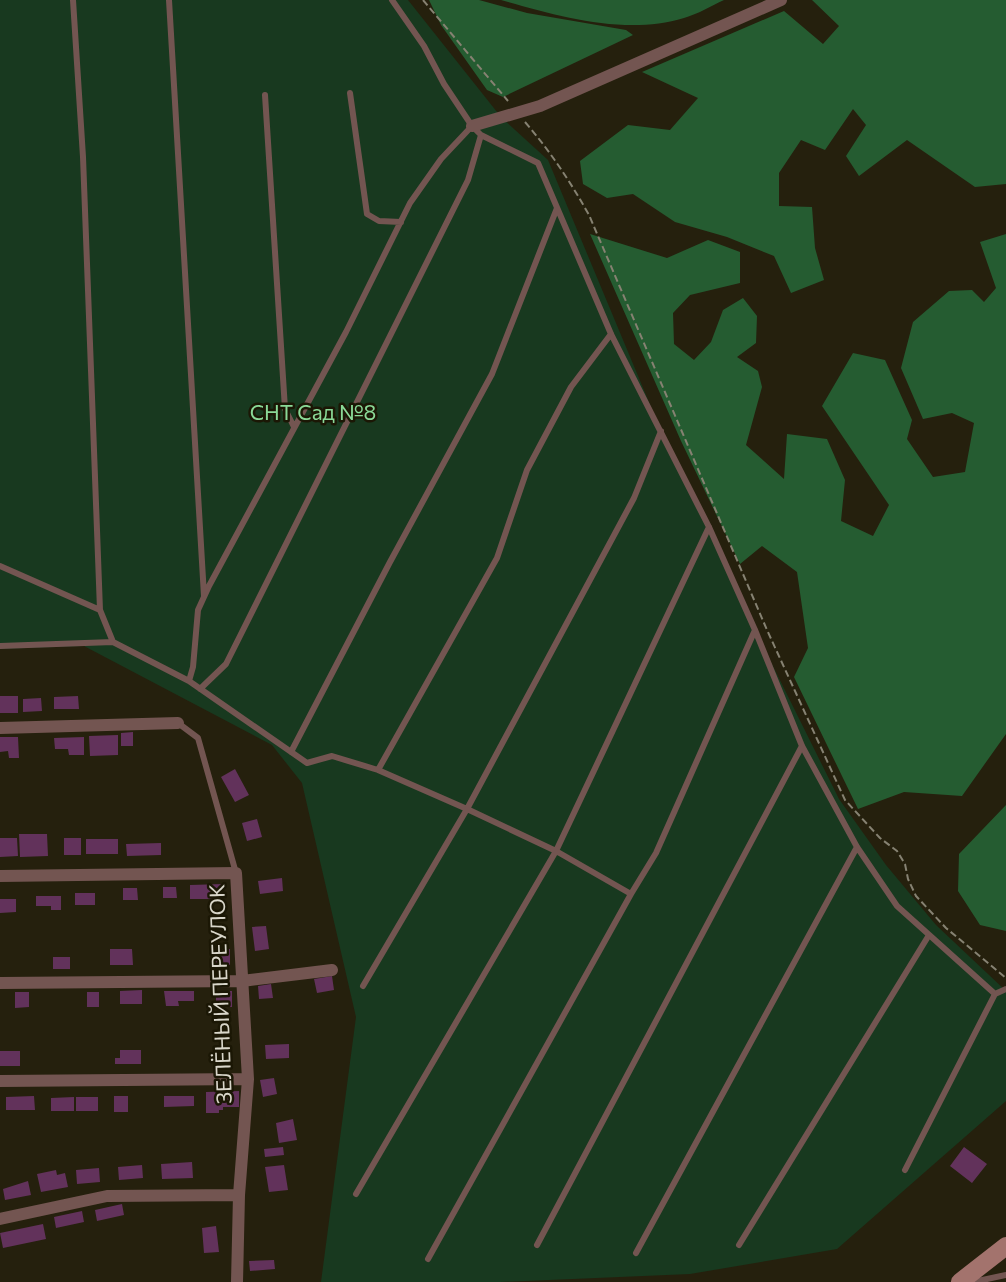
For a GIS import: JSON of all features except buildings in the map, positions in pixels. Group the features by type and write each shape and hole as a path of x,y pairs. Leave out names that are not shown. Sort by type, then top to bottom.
{"main road":[{"path":"960,1282 1006,1246"}],"street":[{"path":"477,131 781,0"},
{"path":"0,728 178,723"},
{"path":"0,876 236,873"},
{"name":"ЗЕЛЁНЫЙ ПЕРЕУЛОК","path":"236,873 248,1079 239,1195 237,1282"},
{"path":"0,983 242,981 332,970"},
{"path":"0,1081 248,1079"},
{"path":"0,1219 107,1196 239,1195"}],"lane":[{"path":"73,0 83,157 100,610 113,642"},
{"path":"169,0 204,597"},
{"path":"392,0 424,46 444,84 477,131 538,163 611,334 709,527 802,746 857,847 897,906 995,994"},
{"path":"350,93 367,214 379,221 401,222"},
{"path":"265,95 285,409 294,428"},
{"path":"189,681 193,667 198,610 204,597 410,203 441,159 477,131"},
{"path":"201,688 226,664 468,180 477,131"},
{"path":"290,752 492,374 557,208"},
{"path":"378,770 497,558 527,470 571,387 611,334"},
{"path":"363,986 467,809 634,498 661,431"},
{"path":"356,1194 556,851 709,527"},
{"path":"0,566 100,610"},
{"path":"428,1259 656,853 755,630"},
{"path":"0,646 113,642 201,688 307,763 332,756 378,770 556,851 631,894"},
{"path":"178,723 198,738 236,873"},
{"path":"537,1245 802,746"},
{"path":"636,1253 857,847"},
{"path":"739,1245 929,935"},
{"path":"905,1170 995,994 1006,989"},
{"path":"974,1282 1006,1275"}],"path":[{"path":"423,0 546,145 570,180 589,215 767,630 845,800 880,838 897,851 905,864 916,896 946,928 1006,978"}],"green space":[{"name":"СНТ Сад №8","path":"0,0 408,0 501,117 548,160 661,431 839,799 886,865 936,925 1006,991 1006,1101 837,1249 690,1274 500,1282 321,1282 356,1017 302,783 272,745 84,646 0,649"},
{"path":"429,0 479,0 527,13 626,30 633,35 503,97 487,90 441,25"},
{"path":"501,0 724,0 684,18 639,25 592,22"},
{"path":"812,0 1006,0 1006,184 975,187 907,140 859,176 846,156 866,125 853,109 825,150 801,140 779,173 779,206 812,207 815,248 824,280 791,293 774,256 727,237 675,222 633,194 607,198 583,184 580,161 628,125 670,130 698,98 642,72 784,11 823,44 839,26"},
{"path":"590,234 667,258 708,240 740,252 740,283 690,295 673,313 674,344 694,360 711,342 723,310 743,298 757,316 756,343 737,357 758,371 762,387 746,445 784,479 787,434 827,439 845,480 841,521 873,536 889,505 822,406 853,353 885,360 912,420 907,439 933,477 965,472 974,423 952,413 923,419 901,368 913,322 949,291 972,290 984,302 996,288 980,242 1006,234 1006,734 962,796 904,792 858,809 794,677 808,648 797,572 762,546 740,564 681,441"},
{"path":"1006,805 1006,931 980,925 958,891 959,854"}]}
